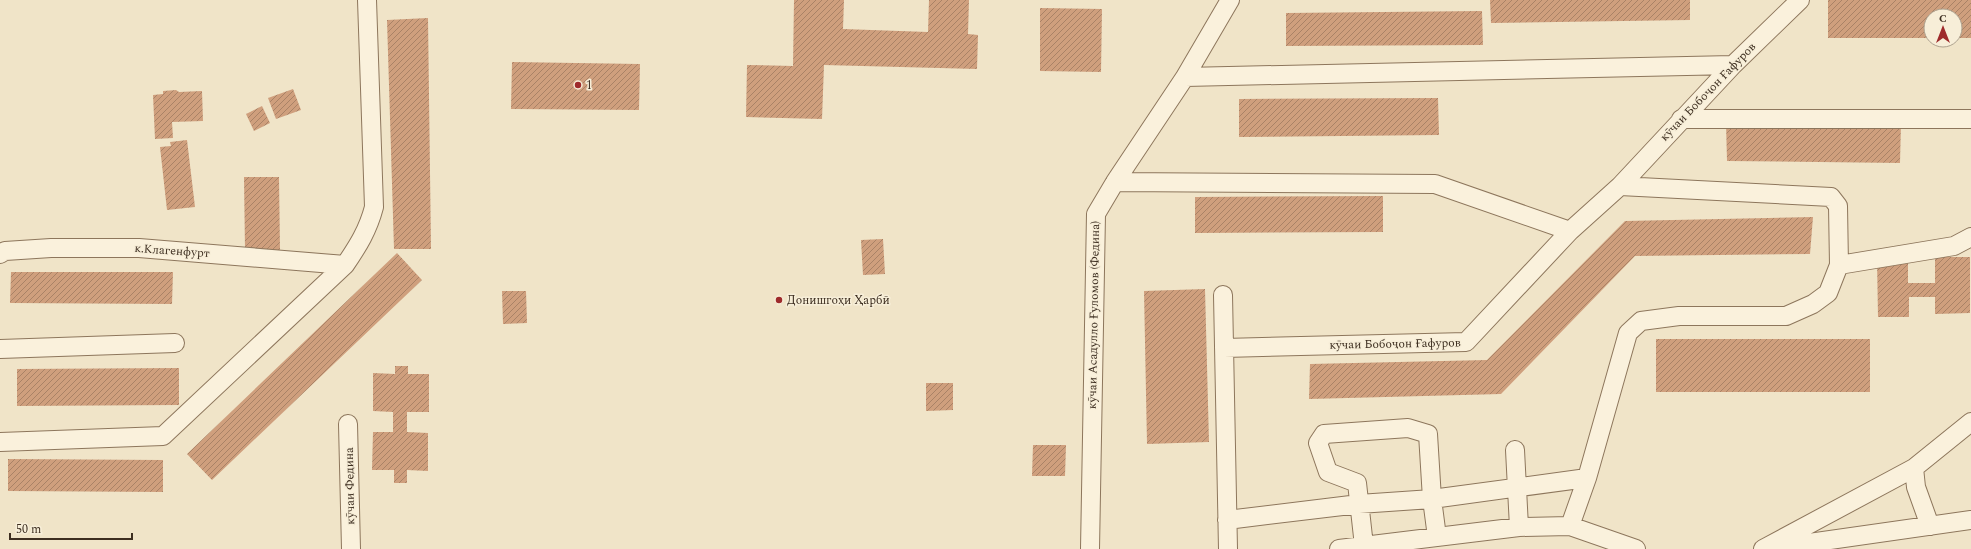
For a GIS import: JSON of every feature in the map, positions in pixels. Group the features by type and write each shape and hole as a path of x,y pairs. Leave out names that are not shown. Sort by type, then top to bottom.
{"street":[{"path":"0,442 163,436 345,265 361,242 368,228 374,207 367,0"},
{"name":"кӯчаи Асадулло Ғуломов (Федина)","path":"1090,549 1096,214 1114,182 1185,77 1230,0"},
{"name":"кӯчаи Бобоҷон Ғафуров","path":"1224,348 1466,342 1570,231 1620,186 1733,65 1800,0"},
{"path":"1185,77 1733,65"},
{"path":"1681,119 1971,119"},
{"path":"1114,182 1435,184 1570,231"},
{"path":"1570,526 1587,478 1628,333 1641,321 1679,316 1786,316 1813,304 1828,293 1839,265 1838,206 1831,197 1620,186"},
{"path":"1839,265 1954,246 1971,237"},
{"name":"к.Клагенфурт","path":"0,254 5,251 51,248 139,248 345,265"},
{"path":"1223,295 1228,549"},
{"path":"0,349 175,343"},
{"path":"1763,549 1914,468 1971,422"},
{"name":"кӯчаи Федина","path":"348,424 351,549"},
{"path":"1364,546 1357,483 1328,472 1318,443 1324,434 1408,428 1428,434 1432,498 1437,537"},
{"path":"1515,450 1519,527"},
{"path":"1914,468 1916,487 1930,526"},
{"path":"1227,520 1359,504 1432,498 1518,488 1587,478"},
{"path":"1769,549 1971,520"},
{"path":"1339,549 1519,527 1570,526 1636,549"}],"building":[{"path":"794,0 844,0 843,29 928,32 929,0 969,0 968,34 978,35 977,69 824,65 822,119 746,117 747,65 793,66"},
{"path":"1490,0 1690,0 1690,20 1491,23"},
{"path":"1828,0 1971,0 1971,38 1963,38 1963,8 1923,8 1923,38 1828,38"},
{"path":"1040,8 1102,9 1101,72 1040,71"},
{"path":"1482,11 1483,45 1286,46 1286,13"},
{"path":"428,18 431,249 394,249 387,20"},
{"path":"512,62 640,64 639,110 511,109"},
{"path":"293,89 301,110 276,119 268,98"},
{"path":"176,90 179,92 202,91 203,121 172,122 173,138 155,139 153,95 163,94 163,91"},
{"path":"1438,98 1439,135 1239,137 1239,99"},
{"path":"262,106 270,123 254,131 246,114"},
{"path":"1726,122 1901,123 1900,163 1727,161"},
{"path":"187,140 195,207 167,210 160,147 171,146 170,142"},
{"path":"244,177 279,177 280,250 245,250"},
{"path":"1383,196 1383,232 1195,233 1195,197"},
{"path":"1813,217 1810,254 1635,256 1501,394 1309,399 1310,364 1487,360 1625,221"},
{"path":"883,239 885,274 863,275 861,240"},
{"path":"397,253 422,280 212,480 187,454"},
{"path":"1935,257 1970,257 1970,313 1935,314 1935,297 1909,297 1909,317 1878,317 1877,259 1908,259 1908,283 1935,283"},
{"path":"11,272 173,272 172,304 10,303"},
{"path":"1205,289 1209,442 1147,444 1144,291"},
{"path":"502,291 526,291 527,323 503,324"},
{"path":"1656,339 1870,339 1870,392 1656,392"},
{"path":"395,366 408,366 408,374 429,374 429,412 407,412 407,432 428,433 428,471 407,470 407,483 394,483 394,470 372,470 373,432 393,432 393,412 373,411 373,373 395,374"},
{"path":"179,368 179,405 17,406 17,369"},
{"path":"926,383 953,383 953,410 926,411"},
{"path":"1033,445 1066,445 1065,476 1032,476"},
{"path":"8,459 163,460 163,492 8,491"}],"place":[{"name":"1","path":"578,85"},
{"name":"Донишгоҳи Ҳарбӣ","path":"779,300"}]}
